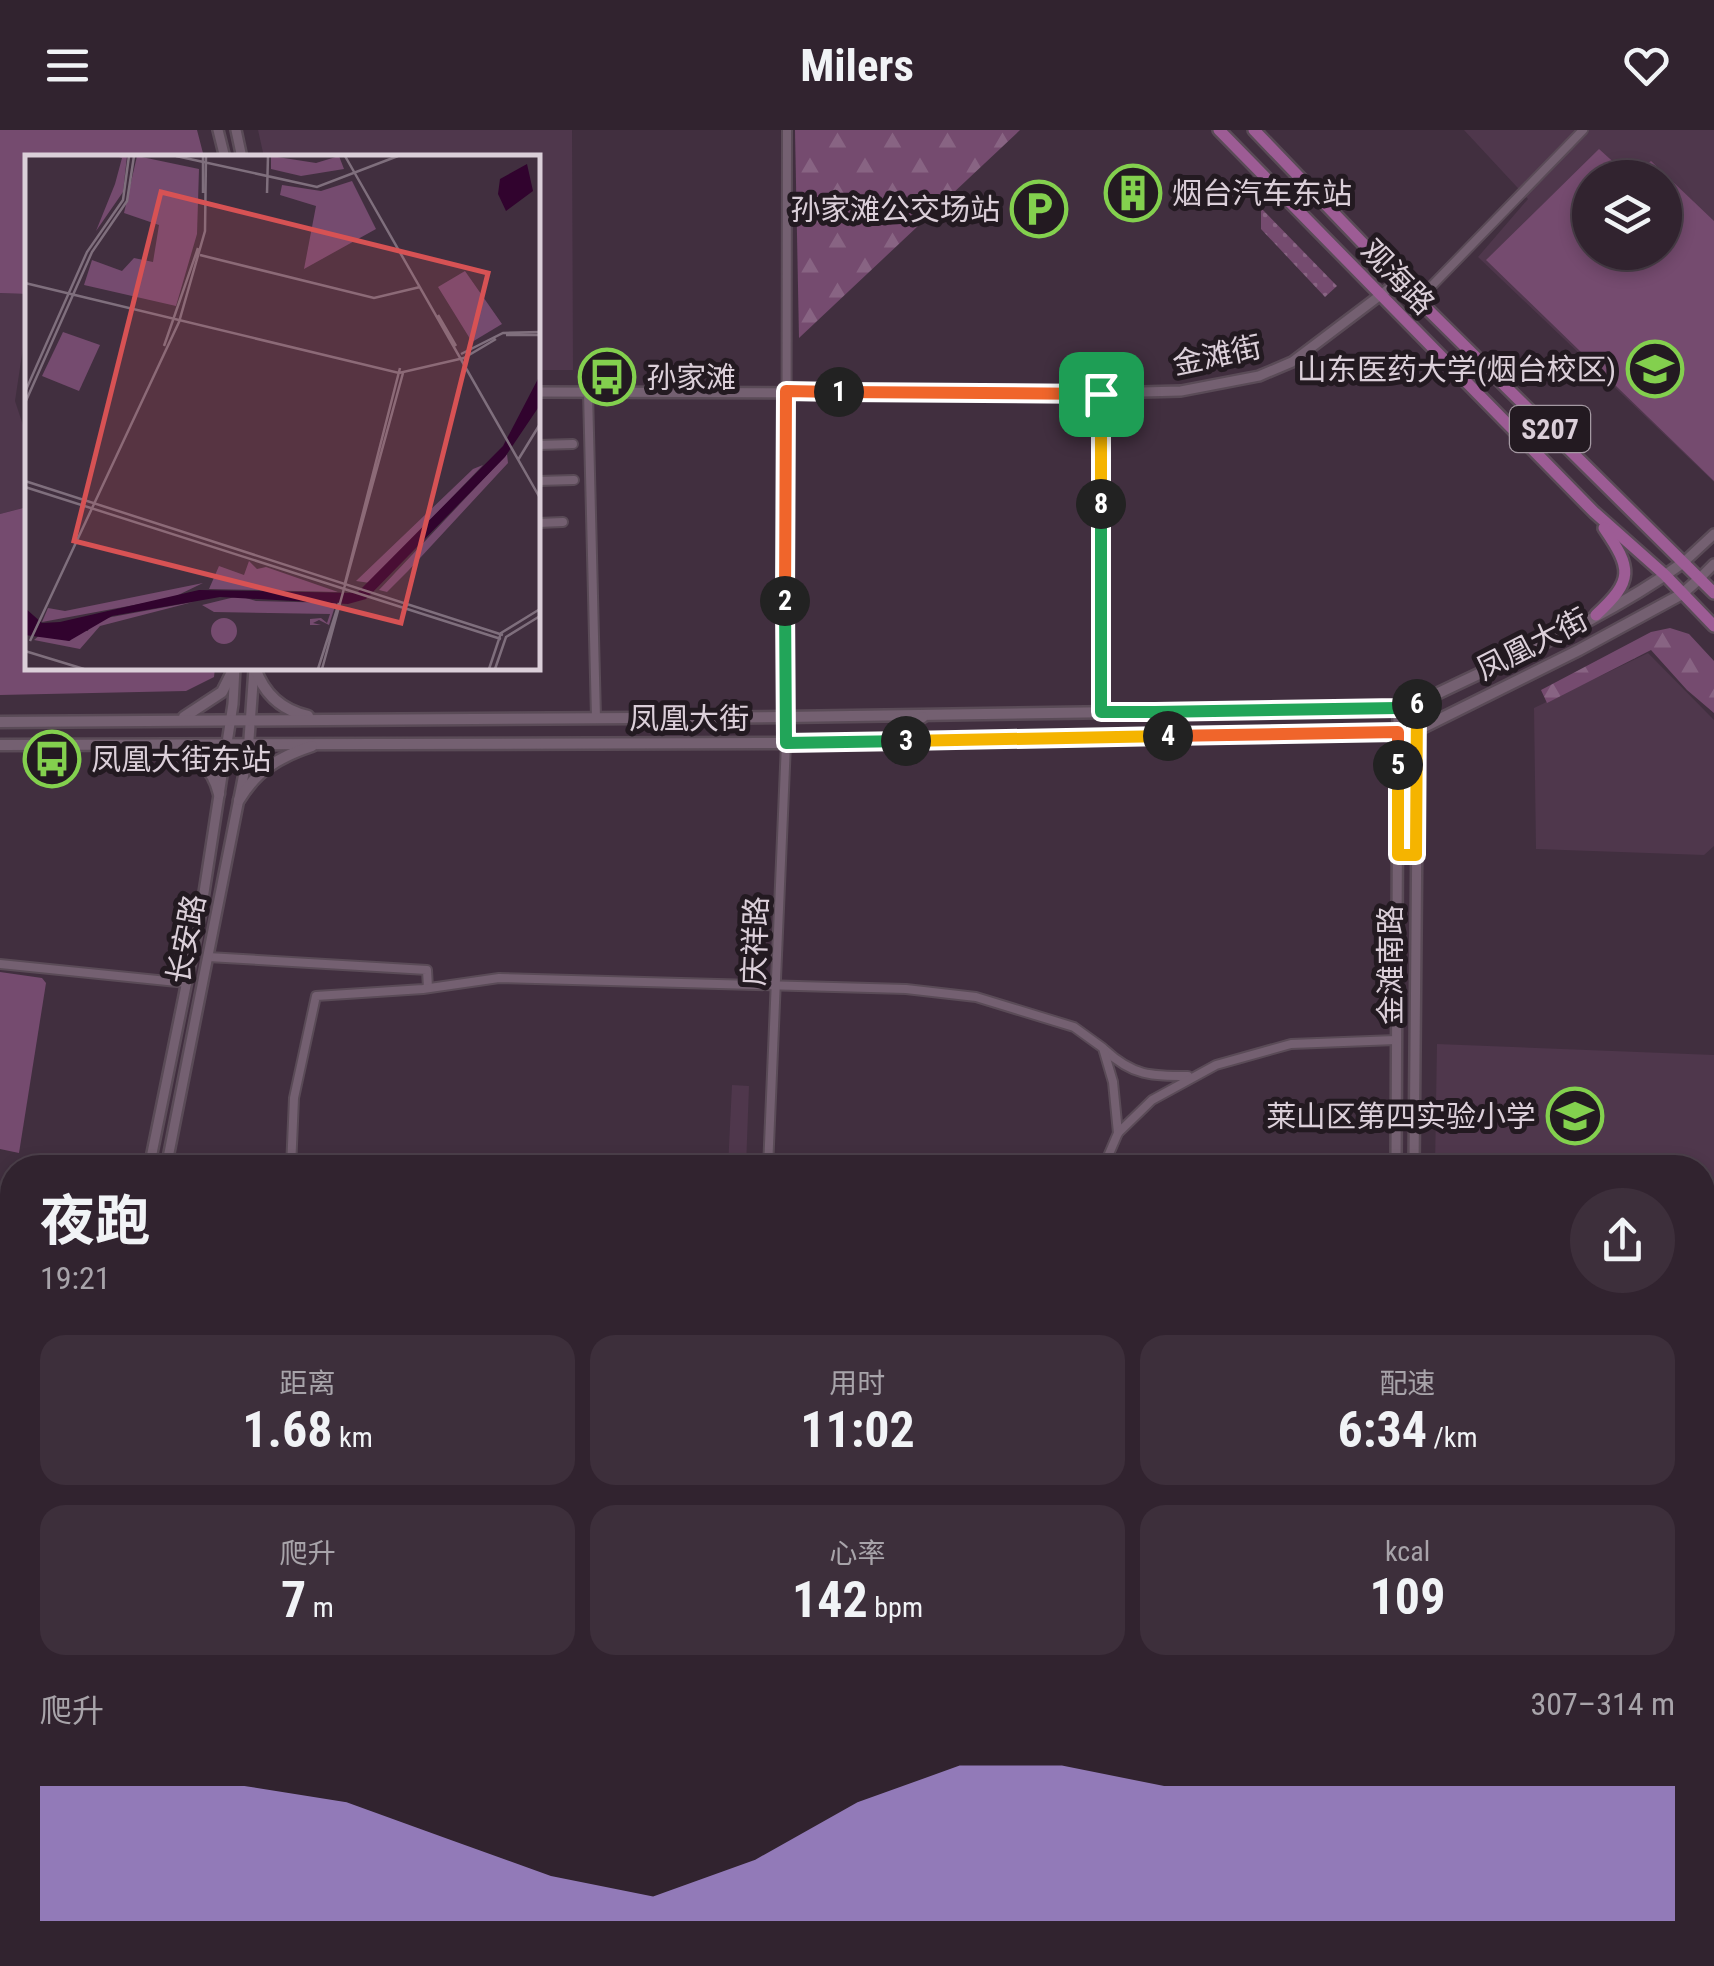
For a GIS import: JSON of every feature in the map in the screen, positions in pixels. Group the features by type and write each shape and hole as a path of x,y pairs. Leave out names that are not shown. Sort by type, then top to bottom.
{"main road":[{"name":"观海路","path":"1219,130 1594,512 1665,575 1714,626"},
{"name":"观海路","path":"1254,130 1418,300 1714,593"},
{"path":"1594,512 1624,557 1626,572 1621,588 1596,616"},
{"name":"凤凰大街","path":"0,722 1398,708 1418,703 1596,616 1684,562"},
{"name":"凤凰大街","path":"0,745 786,743 1398,732 1418,730 1579,650 1682,594 1699,578"},
{"path":"178,720 222,692 234,670"},
{"path":"256,670 267,694 282,706 319,719"},
{"path":"1328,709 1306,712 1300,725 1308,731 1331,733"},
{"path":"939,715 919,718 910,728 914,737 940,740"},
{"path":"630,743 658,740 668,731 666,723 636,718"},
{"path":"239,800 250,781 271,763 324,742"},
{"path":"158,743 202,761 219,794"}],"street":[{"path":"218,130 224,155"},
{"path":"236,130 241,155"},
{"name":"庆祥路","path":"769,1155 786,743 788,130"},
{"path":"1418,300 1583,130"},
{"name":"金滩街","path":"540,392 1181,391 1259,376 1292,362 1400,281"},
{"path":"588,392 596,718"},
{"path":"1101,394 1101,712"},
{"path":"540,445 573,444"},
{"path":"540,480 574,480"},
{"path":"540,523 563,522"},
{"path":"1684,562 1714,534"},
{"path":"1699,578 1714,564"},
{"name":"长安路","path":"152,1155 219,794 235,670"},
{"name":"长安路","path":"169,1155 239,800 252,719 255,670"},
{"name":"金滩南路","path":"1414,1155 1418,703"},
{"name":"金滩南路","path":"1396,1155 1398,708"},
{"path":"1398,855 1416,855"},
{"path":"208,956 427,970 428,988"},
{"path":"0,964 186,983"},
{"path":"292,1155 294,1098 316,996 428,988 499,978 906,989 976,997 1074,1027 1124,1067 1154,1076 1192,1076"},
{"path":"1109,1155 1118,1133 1152,1100 1192,1076 1242,1056 1291,1044 1396,1040"},
{"path":"1103,1048 1113,1082 1118,1133"}],"shaded area":[{"path":"258,130 572,130 573,370 540,370 540,155 264,155"},
{"name":"山东医药大学(烟台校区)","path":"1464,130 1714,130 1714,482 1478,257 1528,199"},
{"path":"0,293 25,294 25,334 15,401 25,431 25,508 0,514"},
{"path":"1648,653 1714,720 1714,846 1704,855 1536,849 1534,708"},
{"name":"莱山区第四实验小学","path":"1437,1044 1714,1055 1714,1155 1435,1155"},
{"path":"732,1085 749,1086 746,1155 729,1155"}],"green space":[{"path":"0,130 197,130 203,155 25,155 25,294 0,293"},
{"path":"795,130 1020,130 799,338"},
{"name":"山东医药大学(烟台校区)","path":"1599,149 1611,160 1588,160"},
{"name":"山东医药大学(烟台校区)","path":"1572,176 1572,270 1682,270 1682,191 1714,221 1714,481 1486,260"},
{"path":"1261,208 1337,286 1325,297 1261,229"},
{"path":"25,508 25,670 215,670 214,677 186,691 0,695 0,514"},
{"path":"1670,628 1689,634 1714,661 1714,713 1651,650 1547,703 1541,690 1651,632"},
{"path":"0,972 42,978 46,983 19,1153 0,1149"}],"place":[{"name":"烟台汽车东站","path":"1133,193"},
{"name":"孙家滩公交场站","path":"1039,209"},
{"name":"山东医药大学(烟台校区)","path":"1655,369"},
{"name":"孙家滩","path":"607,377"},
{"name":"凤凰大街东站","path":"52,759"},
{"name":"莱山区第四实验小学","path":"1575,1116"}],"route":[{"path":"786,391 1101,394 1101,712 1398,708 1418,703 1416,855 1398,855 1398,732 786,743 786,391"}]}
